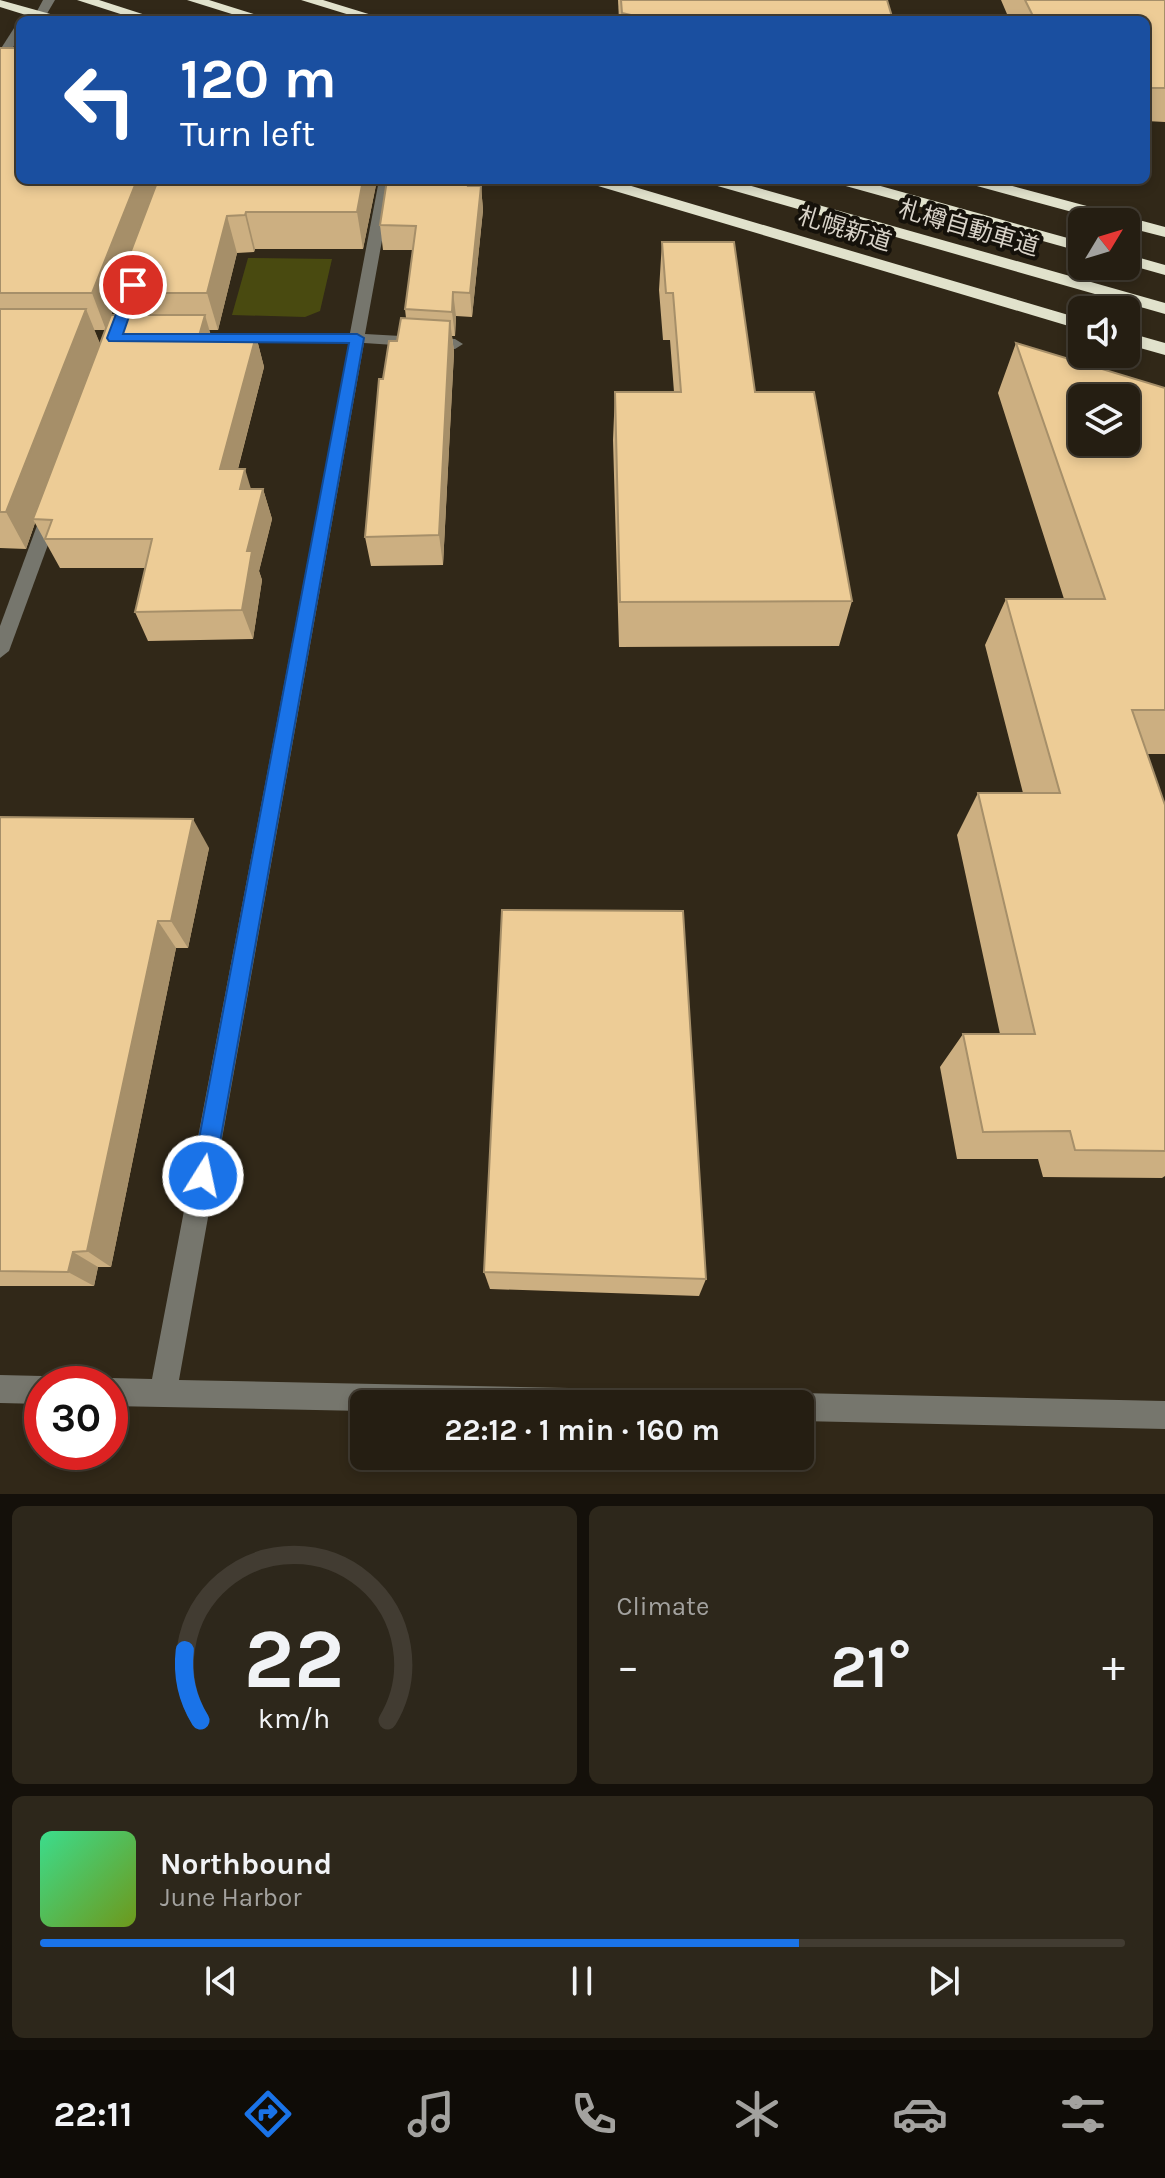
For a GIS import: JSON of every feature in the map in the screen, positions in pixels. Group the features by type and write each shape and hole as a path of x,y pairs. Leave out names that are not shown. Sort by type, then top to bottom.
{"highway":[{"path":"84,0 140,16"},
{"path":"194,0 252,16"},
{"path":"308,0 366,16"},
{"path":"0,3 32,16"},
{"name":"札幌新道","path":"607,184 1068,321"},
{"name":"札樽自動車道","path":"727,184 1165,309"},
{"name":"札樽自動車道","path":"855,184 1068,243"},
{"path":"987,184 1165,232"},
{"path":"1140,263 1165,270"},
{"path":"1140,342 1165,349"}],"street":[{"path":"0,60 16,34"},
{"path":"163,1393 385,184"},
{"path":"220,338 357,338 455,344"},
{"path":"0,651 54,502"},
{"path":"0,1389 24,1390"},
{"path":"128,1392 350,1397"},
{"path":"814,1407 1165,1415"}],"shaded area":[{"path":"248,258 332,259 320,311 305,317 232,315"}],"building":[{"path":"621,0 887,0 892,16 635,16 622,13"},
{"path":"1025,0 1165,0 1165,88 1150,88 1150,16 1033,16"},
{"path":"0,48 16,48 16,184 135,184 92,293 0,293"},
{"path":"156,184 362,184 357,212 246,212 245,215 227,216 207,293 115,293"},
{"path":"386,184 481,186 470,293 453,292 452,312 405,309 416,226 380,225"},
{"path":"662,242 734,242 755,392 814,392 852,601 620,602 615,392 681,392 673,293 666,293"},
{"path":"0,309 86,309 6,512 0,512"},
{"path":"111,315 205,315 199,336 256,336 220,469 245,469 240,489 263,489 247,551 252,551 242,610 135,612 152,539 45,539 52,520 33,519"},
{"path":"401,318 450,321 439,535 365,537 379,379 383,379 389,341 397,341"},
{"path":"1016,343 1068,359 1068,368 1099,368 1165,388 1165,710 1132,710 1165,805 1165,1151 1075,1150 1070,1131 983,1132 963,1034 1035,1034 978,793 1060,793 1006,599 1105,599"},
{"path":"0,817 193,819 171,921 158,921 87,1251 73,1252 68,1272 0,1271"},
{"path":"502,910 683,911 706,1279 484,1272"}],"route":[{"path":"133,285 114,338 357,338 203,1176"}]}
